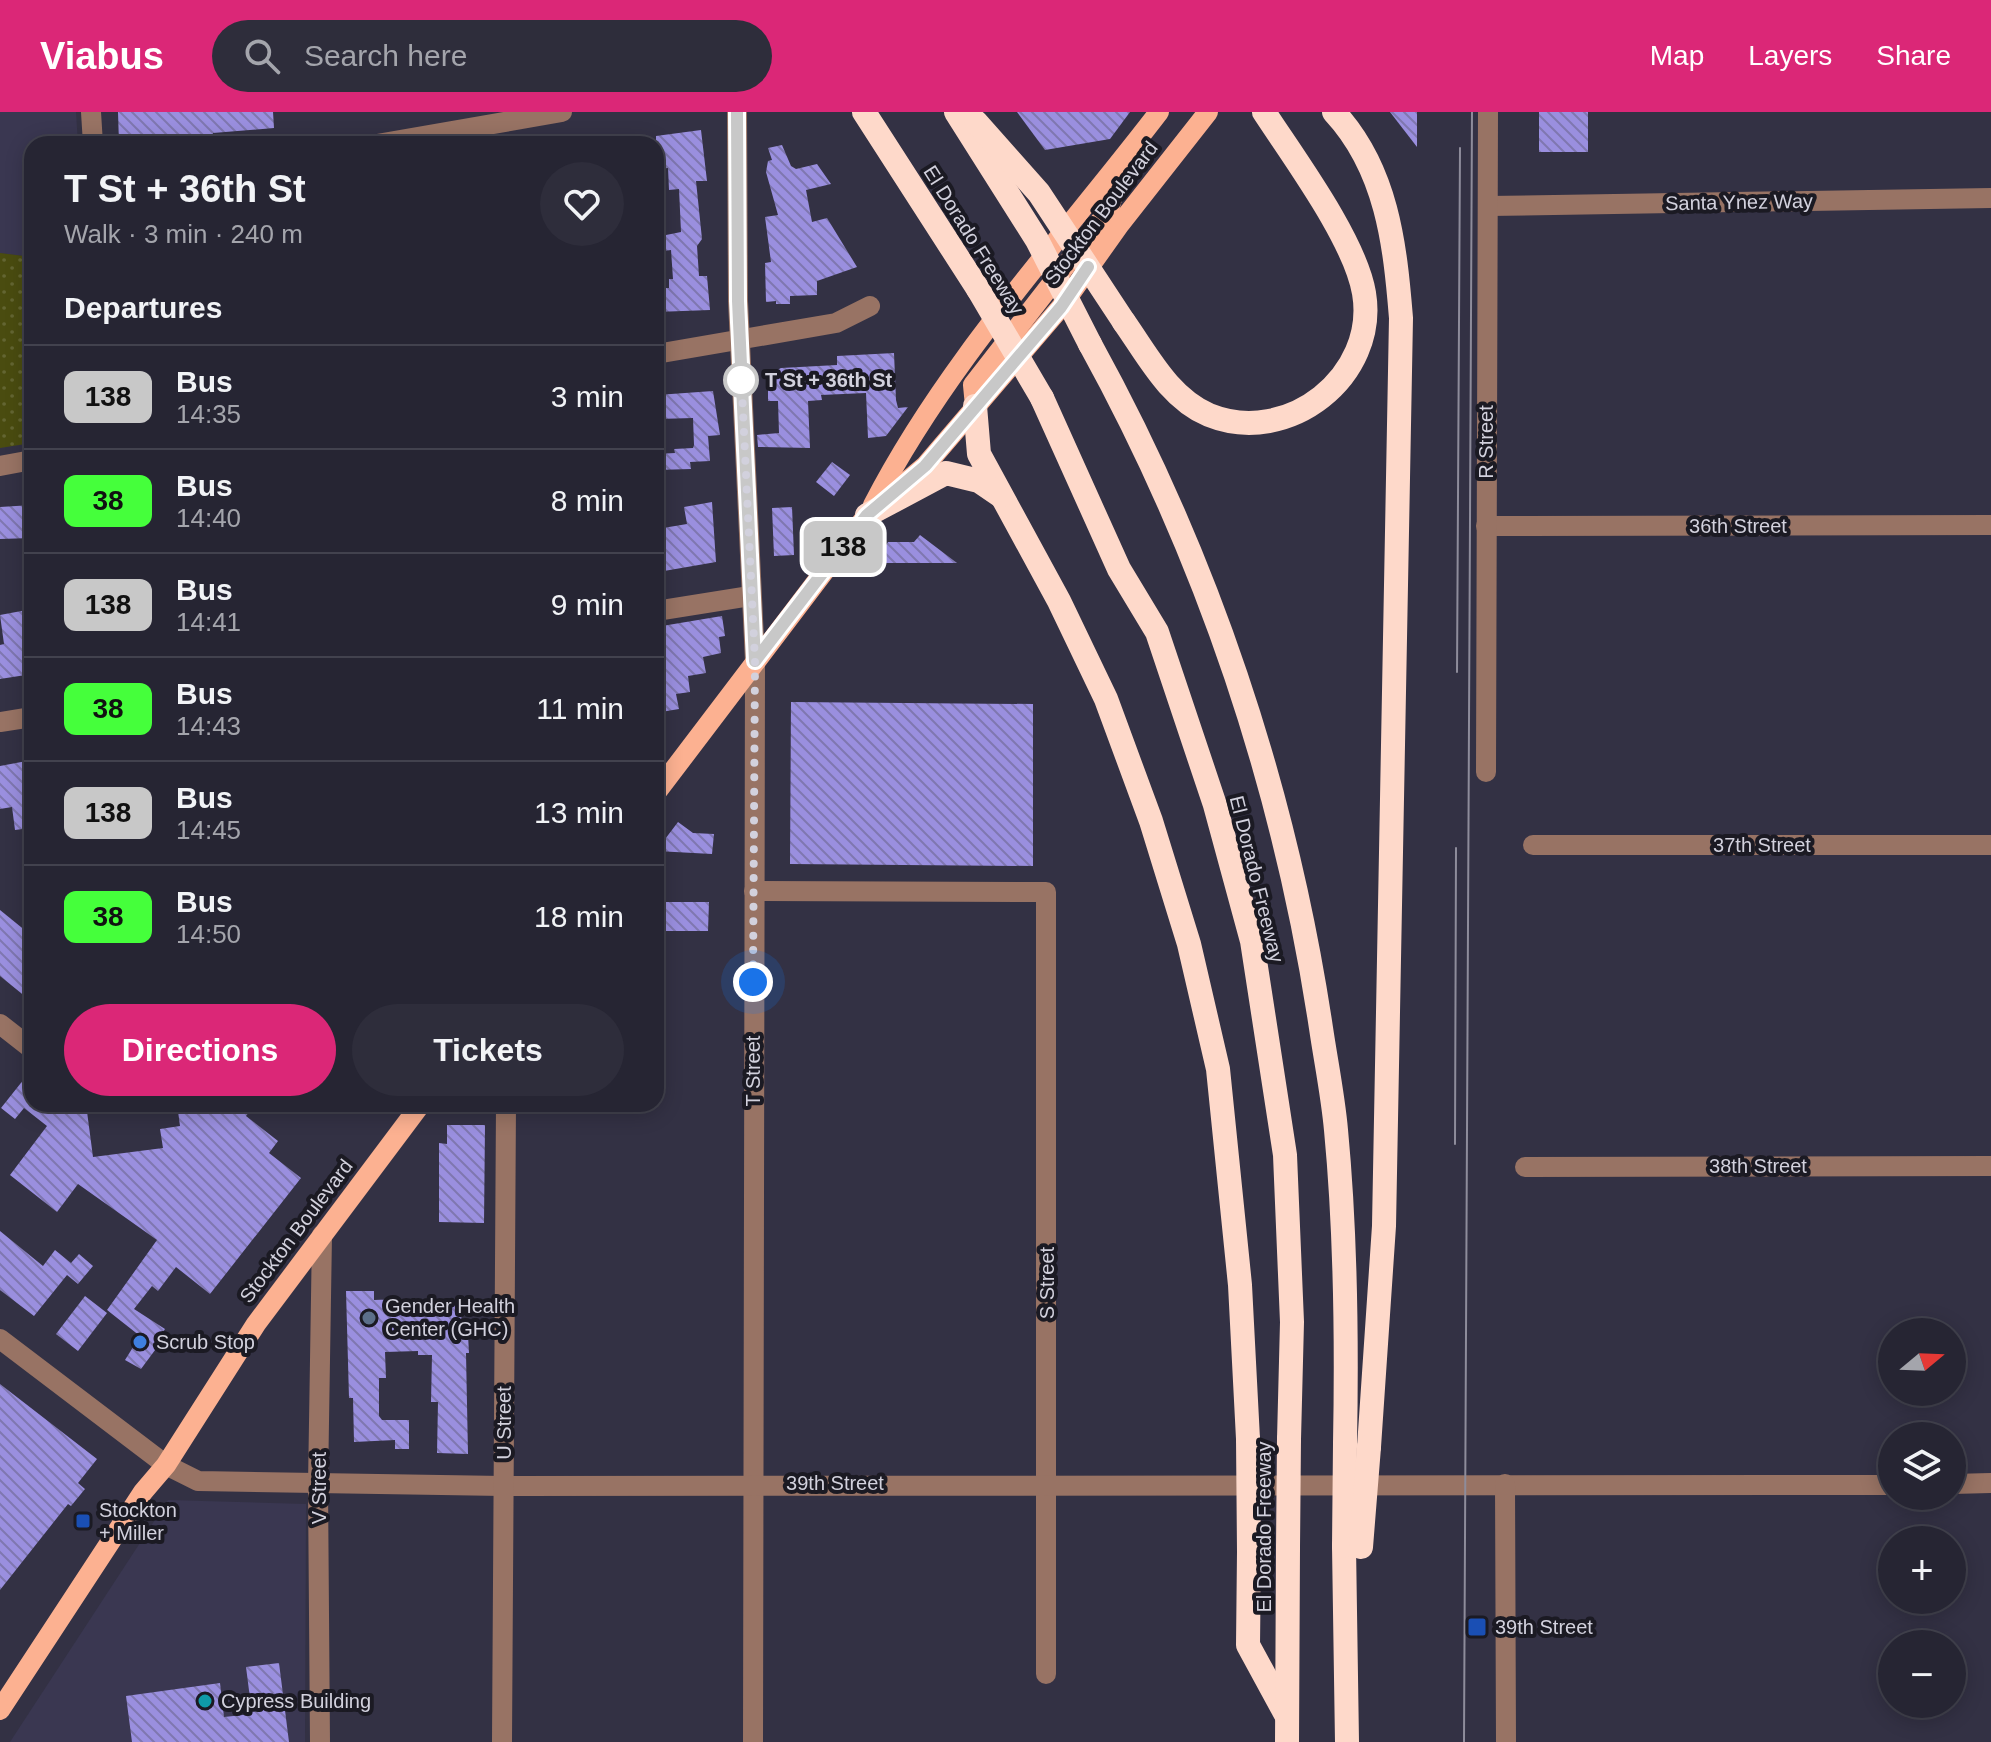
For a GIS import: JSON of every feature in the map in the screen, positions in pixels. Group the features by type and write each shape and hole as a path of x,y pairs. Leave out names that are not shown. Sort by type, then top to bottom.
{"highway":[{"name":"El Dorado Freeway","path":"864,112 978,289 1042,398 1119,569 1157,632 1215,805 1252,941 1285,1155 1292,1322 1287,1742"},
{"name":"El Dorado Freeway","path":"956,112 1037,240 1138,432 1210,599 1267,771 1306,933 1336,1128 1357,1446"},
{"path":"967,112 1039,193 1167,385 1210,415 1232,421 1265,421 1297,413 1316,402 1346,373 1363,334 1365,312 1359,272 1345,243 1264,112"},
{"path":"1334,112 1363,151 1384,200 1396,261 1401,318 1384,1226 1357,1446 1347,1742"},
{"path":"975,406 979,454 1005,498 1106,699 1151,821 1189,944 1218,1069 1240,1285 1248,1439 1248,1645 1288,1717"},
{"path":"867,515 946,473 979,481 1005,498"}],"main road":[{"name":"Stockton Boulevard","path":"664,782 867,515 902,449 946,386 1159,112"},
{"name":"Stockton Boulevard","path":"867,515 925,466 1061,307 1120,224 1208,112"},
{"path":"975,406 973,385 1109,210 1122,160"},
{"name":"Stockton Boulevard","path":"0,1710 143,1492 166,1465 256,1324 415,1112"}],"street":[{"path":"91,112 92,136"},
{"path":"423,136 562,112"},
{"name":"T Street","path":"737,112 740,340 755,661 753,1742"},
{"name":"R Street","path":"1486,772 1488,112"},
{"name":"Santa Ynez Way","path":"1488,206 1991,198"},
{"path":"664,353 836,323 870,306"},
{"path":"0,466 24,462"},
{"name":"36th Street","path":"1486,526 1991,525"},
{"path":"664,610 750,596"},
{"path":"0,722 24,718"},
{"name":"37th Street","path":"1533,845 1991,845"},
{"name":"S Street","path":"754,891 1046,892 1046,1674"},
{"path":"0,1024 24,1043"},
{"name":"U Street","path":"502,1742 506,1112"},
{"name":"38th Street","path":"1525,1167 1991,1166"},
{"name":"V Street","path":"320,1742 318,1485 322,1235"},
{"name":"39th Street","path":"0,1339 166,1465 198,1481 503,1486 1878,1485"},
{"path":"1966,1484 1991,1483"},
{"path":"1505,1484 1506,1742"}],"shaded area":[{"path":"0,112 76,112 78,136 24,136 24,256 0,253"},
{"path":"0,253 24,256 24,444 0,448"},
{"path":"168,1500 306,1504 305,1742 10,1742"}],"building":[{"path":"118,112 273,112 274,128 213,133 213,136 119,136"},
{"path":"1017,112 1130,112 1110,139 1045,150"},
{"path":"1390,112 1417,112 1417,147"},
{"path":"1539,112 1588,112 1588,152 1539,152"},
{"path":"701,130 707,181 696,181 702,239 697,246 699,276 707,276 710,310 664,312 664,288 669,288 669,279 673,279 671,250 664,251 664,235 681,232 679,189 669,190 668,168 664,168 664,136 656,136"},
{"path":"782,145 791,166 796,169 817,164 831,184 806,190 812,222 827,218 857,267 817,281 817,295 790,296 790,304 766,302 765,263 771,262 765,217 778,215 766,172 768,161 772,160 768,148"},
{"path":"894,353 898,408 908,407 886,436 868,438 866,393 821,395 822,400 808,401 810,448 758,447 757,435 779,433 778,401 768,401 768,375 776,375 775,371 781,368 837,365 837,356"},
{"path":"713,391 720,435 708,436 710,461 690,462 691,469 664,470 664,454 675,453 674,449 693,448 694,445 693,418 664,419 664,394"},
{"path":"832,462 850,475 834,496 816,482"},
{"path":"712,502 716,562 664,571 664,528 687,524 684,507"},
{"path":"24,506 24,538 0,539 0,507"},
{"path":"792,507 794,555 774,556 772,508"},
{"path":"920,535 957,563 874,563 888,542 914,542"},
{"path":"24,610 24,675 0,679 0,645 4,644 0,615"},
{"path":"722,616 725,636 719,637 721,653 703,657 706,673 688,676 690,692 676,694 679,709 664,712 664,626"},
{"path":"791,702 1033,704 1033,866 790,864"},
{"path":"24,762 24,829 15,830 12,807 0,809 0,766"},
{"path":"678,822 693,833 714,834 712,854 664,851 664,840"},
{"path":"664,902 709,902 708,931 664,931"},
{"path":"0,910 24,930 24,996 0,976"},
{"path":"24,1079 24,1108 15,1119 1,1108"},
{"path":"29,1112 87,1112 93,1157 163,1148 160,1129 180,1126 178,1112 249,1112 246,1116 278,1141 269,1153 301,1178 210,1294 176,1267 158,1291 152,1286 134,1309 165,1329 158,1340 161,1342 141,1369 125,1360 140,1336 107,1310 157,1240 78,1184 57,1212 10,1175 47,1126"},
{"path":"447,1125 485,1125 484,1223 439,1222 439,1143 447,1144"},
{"path":"0,1231 43,1266 55,1250 71,1263 79,1254 93,1266 78,1284 67,1275 34,1316 0,1290"},
{"path":"346,1291 374,1291 374,1300 400,1299 400,1305 461,1303 462,1335 468,1335 469,1353 466,1353 468,1454 437,1453 438,1402 431,1402 432,1355 418,1355 418,1351 385,1352 386,1378 379,1378 379,1416 382,1420 409,1420 409,1449 395,1449 395,1440 354,1442 353,1398 349,1398"},
{"path":"85,1296 107,1313 78,1351 56,1334"},
{"path":"0,1384 97,1459 78,1483 85,1489 71,1506 68,1504 0,1590"},
{"name":"Cypress Building","path":"279,1663 289,1742 132,1742 126,1696 220,1683 224,1717 252,1714 246,1667"}],"tram line":[{"path":"1464,1742 1472,112"},
{"path":"1457,672 1460,148"},
{"path":"1455,1144 1456,848"}],"bus line":[{"name":"138","path":"737,112 738,301 755,661 867,515 925,466 1061,307 1088,267"}],"place":[{"name":"T St + 36th St","path":"741,380"},
{"name":"Gender Health Center (GHC)","path":"369,1318"},
{"name":"Scrub Stop","path":"140,1342"},
{"name":"Stockton + Miller","path":"83,1521"},
{"name":"39th Street","path":"1477,1627"},
{"name":"Cypress Building","path":"205,1701"}],"route":[{"path":"741,380 741,370 755,661 753,982"}]}
